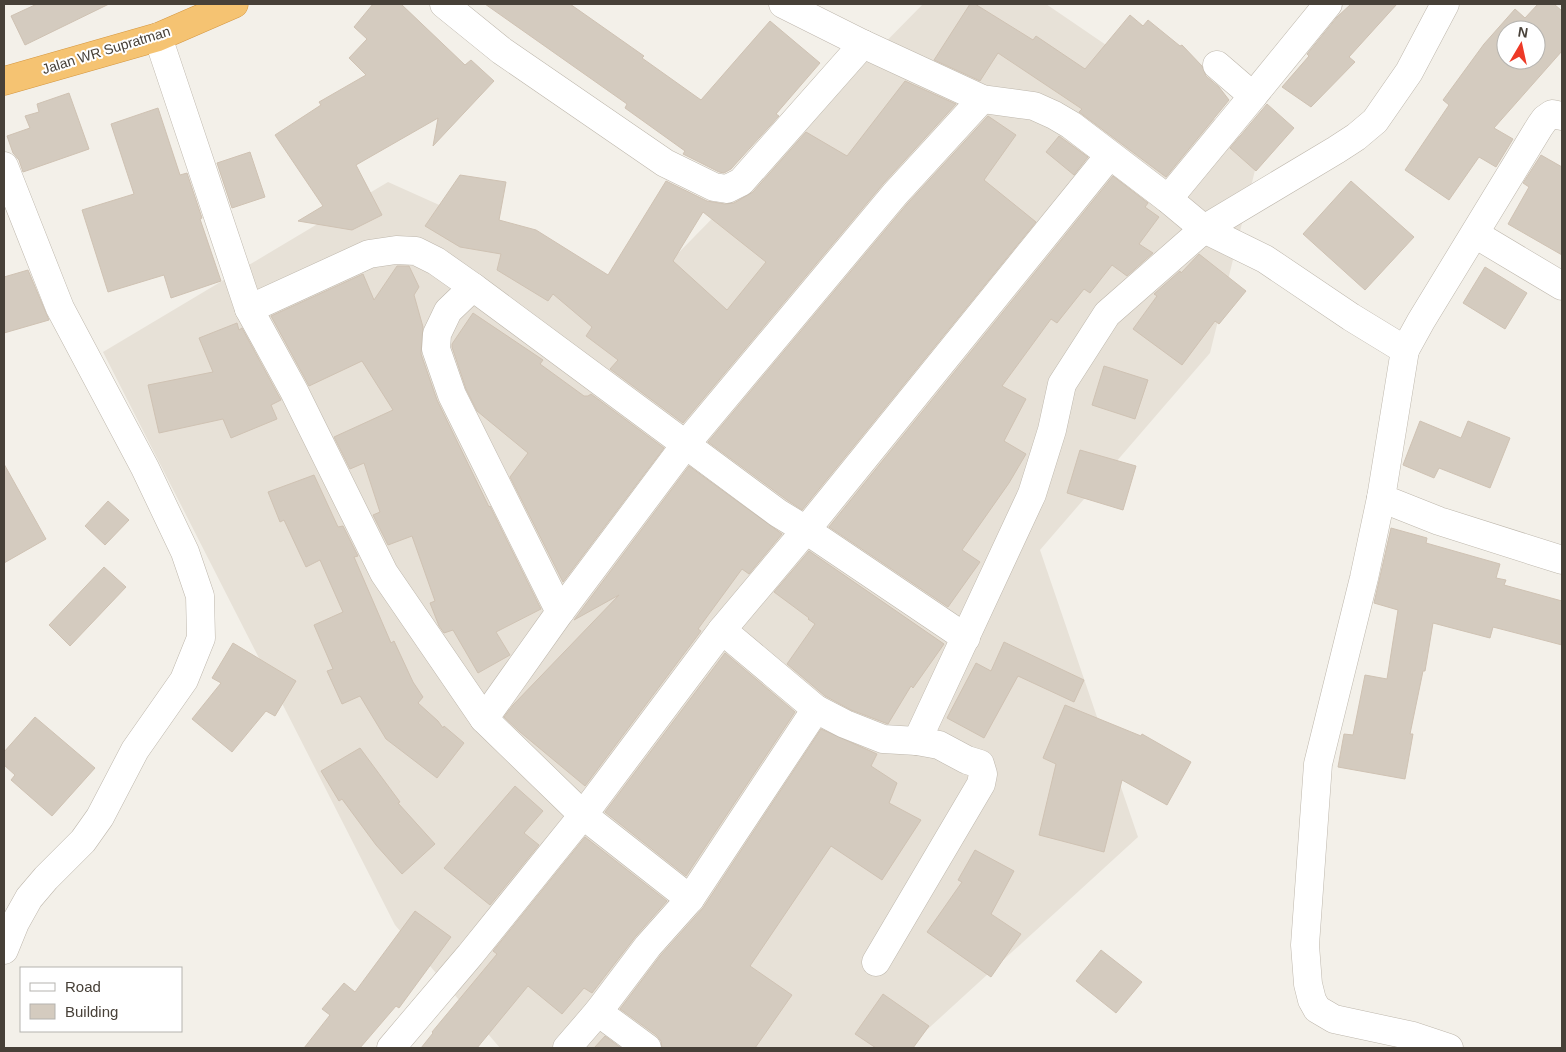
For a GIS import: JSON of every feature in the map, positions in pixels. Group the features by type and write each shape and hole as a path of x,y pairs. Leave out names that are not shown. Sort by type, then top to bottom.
{"highway":[{"name":"Jalan WR Supratman","path":"4,81 158,37 234,4"}],"street":[{"path":"444,4 502,51 665,162 714,187 727,189 741,182 863,44"},
{"path":"783,4 863,44 982,99 1034,106 1054,114 1168,199 1204,230 1265,259 1351,317 1405,350"},
{"path":"1168,199 1328,4"},
{"path":"917,741 1032,494 1052,430 1062,384 1107,314 1204,230 1336,150 1375,122 1409,72 1445,4"},
{"path":"158,37 249,310 294,391 384,573 484,719 583,815 690,899"},
{"path":"1217,65 1253,96"},
{"path":"484,719 560,612 686,444 895,194 982,99"},
{"path":"1449,1048 1413,1036 1334,1019 1317,1009 1312,1000 1308,984 1305,946 1318,764 1364,578 1381,498 1405,350 1540,126 1552,114 1562,116"},
{"path":"391,1048 470,955 583,815 722,630 806,530 1109,156"},
{"path":"4,166 60,308 145,468 185,552 200,596 201,638 184,680 135,750 100,817 83,841 29,898 15,923 4,950"},
{"path":"1475,234 1562,286"},
{"path":"249,310 369,254 396,250 416,251 436,261 473,287 778,513 966,638"},
{"path":"473,287 448,311 437,334 436,349 452,395 560,612"},
{"path":"1381,498 1439,522 1562,560"},
{"path":"722,630 816,709 845,724 883,739 917,741 939,745 967,760 980,764 981,784 876,962"},
{"path":"567,1048 598,1012 648,946 690,899 816,709"},
{"path":"598,1012 647,1048"}],"shaded area":[{"path":"923,4 1046,4 1260,150 1210,353 1040,550 1138,837 907,1048 500,1048 395,925 103,352 388,182 638,294"}],"building":[{"path":"37,4 109,4 25,45 11,16"},
{"path":"373,4 401,4 465,65 471,60 494,81 433,146 438,118 356,165 382,215 352,230 298,221 323,206 275,135 321,105 319,102 366,75 349,58 367,39 354,27"},
{"path":"485,4 570,4 644,56 642,58 701,100 770,21 820,63 776,114 779,116 731,169 724,173 683,154 685,151 625,108 627,104"},
{"path":"970,4 975,4 1033,40 1036,36 1085,69 1130,15 1143,26 1148,20 1180,46 1182,45 1202,66 1206,76 1219,87 1229,100 1166,177 1079,112 1082,109 998,53 980,81 934,60"},
{"path":"1351,4 1397,4 1349,57 1355,62 1311,107 1282,87 1309,56 1307,54 1337,17"},
{"path":"1538,4 1554,4 1562,11 1562,51 1546,69 1546,20 1505,20 1515,9 1525,18"},
{"path":"1496,30 1496,70 1545,70 1494,128 1513,139 1496,167 1479,157 1449,200 1405,170 1449,105 1443,100"},
{"path":"905,81 956,104 883,184 683,423 610,369 618,360 586,336 592,327 553,294 548,301 497,270 501,254 460,247 425,226 460,175 506,182 499,220 536,230 608,275 666,181 707,201 725,204 734,203 753,192 806,132 847,156","holes":["703,212 766,262 727,310 673,261"]},
{"path":"69,93 89,149 23,172 7,136 30,128 25,116 39,112 37,104"},
{"path":"1267,104 1294,128 1256,171 1230,148"},
{"path":"158,108 180,175 187,173 221,281 171,298 164,275 108,292 82,210 134,194 111,124"},
{"path":"988,116 1016,135 984,180 1036,222 802,510 708,442 907,204"},
{"path":"1059,136 1088,157 1074,175 1046,152"},
{"path":"250,152 265,197 232,208 217,163"},
{"path":"1541,155 1562,167 1562,255 1508,224 1529,187 1523,183"},
{"path":"1113,176 1148,203 1145,207 1159,217 1139,244 1153,253 1127,276 1112,265 1090,293 1084,289 1057,323 1051,319 1002,386 1026,399 1004,441 1026,454 1009,483 962,550 980,562 948,607 829,527"},
{"path":"1351,181 1414,237 1365,290 1303,234"},
{"path":"1199,254 1246,291 1219,324 1215,321 1182,365 1133,329 1157,296 1154,294 1180,271 1181,273"},
{"path":"397,266 409,266 419,287 414,295 423,327 421,354 437,400 541,609 496,632 510,655 478,673 453,630 444,633 439,626 430,603 435,601 412,536 388,545 373,515 380,512 364,463 350,469 334,437 393,410 362,361 309,386 271,316 363,274 374,300"},
{"path":"1485,267 1527,293 1505,329 1463,303"},
{"path":"28,270 49,320 4,333 4,277"},
{"path":"473,313 543,360 540,364 584,396 591,394 664,448 563,582 510,477 528,453 477,411 466,389 452,344"},
{"path":"237,323 239,330 242,328 281,400 271,405 277,419 231,438 223,419 159,433 148,385 213,372 199,338"},
{"path":"1104,366 1148,380 1135,419 1092,405"},
{"path":"1420,421 1461,438 1468,421 1510,438 1490,488 1439,468 1434,478 1403,465"},
{"path":"1080,450 1136,466 1123,510 1067,493"},
{"path":"4,464 46,539 4,563"},
{"path":"689,466 782,534 749,574 742,569 698,629 701,631 585,786 504,717 513,705 619,595 574,620"},
{"path":"314,475 338,527 343,526 358,556 354,557 391,643 394,641 413,682 423,697 418,703 443,728 444,726 464,743 437,778 386,739 360,696 342,704 327,671 333,669 314,625 343,612 320,560 306,567 284,520 280,522 268,492"},
{"path":"108,501 129,520 105,545 85,526"},
{"path":"1391,528 1427,538 1426,543 1500,564 1496,578 1506,580 1504,585 1562,601 1562,645 1493,627 1490,638 1433,623 1425,671 1423,671 1410,734 1413,734 1405,779 1338,767 1344,734 1353,735 1365,675 1387,679 1398,610 1374,603"},
{"path":"809,551 944,644 913,688 911,686 888,724 851,710 825,696 787,664 815,624 774,592"},
{"path":"104,567 126,587 70,646 49,625"},
{"path":"1004,642 1084,680 1074,702 1018,676 984,738 947,718 976,663 991,671"},
{"path":"233,643 296,681 275,716 266,711 232,752 192,719 221,683 212,678"},
{"path":"725,653 795,712 686,876 605,812"},
{"path":"1065,705 1141,736 1142,734 1191,762 1167,805 1122,780 1104,852 1039,835 1056,764 1043,758"},
{"path":"35,717 95,768 52,816 11,780 15,775 4,765 4,752"},
{"path":"821,729 877,754 871,766 897,783 889,803 921,820 882,880 831,846 750,966 792,995 755,1048 662,1048 661,1041 656,1035 620,1009 660,956 703,908"},
{"path":"360,748 400,802 398,803 435,844 402,874 376,845 342,799 339,801 321,771"},
{"path":"515,786 543,811 524,833 539,845 490,905 444,868"},
{"path":"585,837 667,901 636,936 592,993 584,988 562,1014 528,986 477,1048 421,1048 432,1032 497,954 493,951"},
{"path":"975,850 1014,871 991,914 1021,934 991,977 927,932 962,882 958,880"},
{"path":"415,911 451,937 399,1008 396,1006 360,1048 304,1048 330,1015 322,1009 344,983 355,992"},
{"path":"1101,950 1142,982 1116,1013 1076,981"},
{"path":"883,994 929,1026 913,1048 876,1048 855,1034"},
{"path":"605,1036 621,1048 594,1048"}]}
